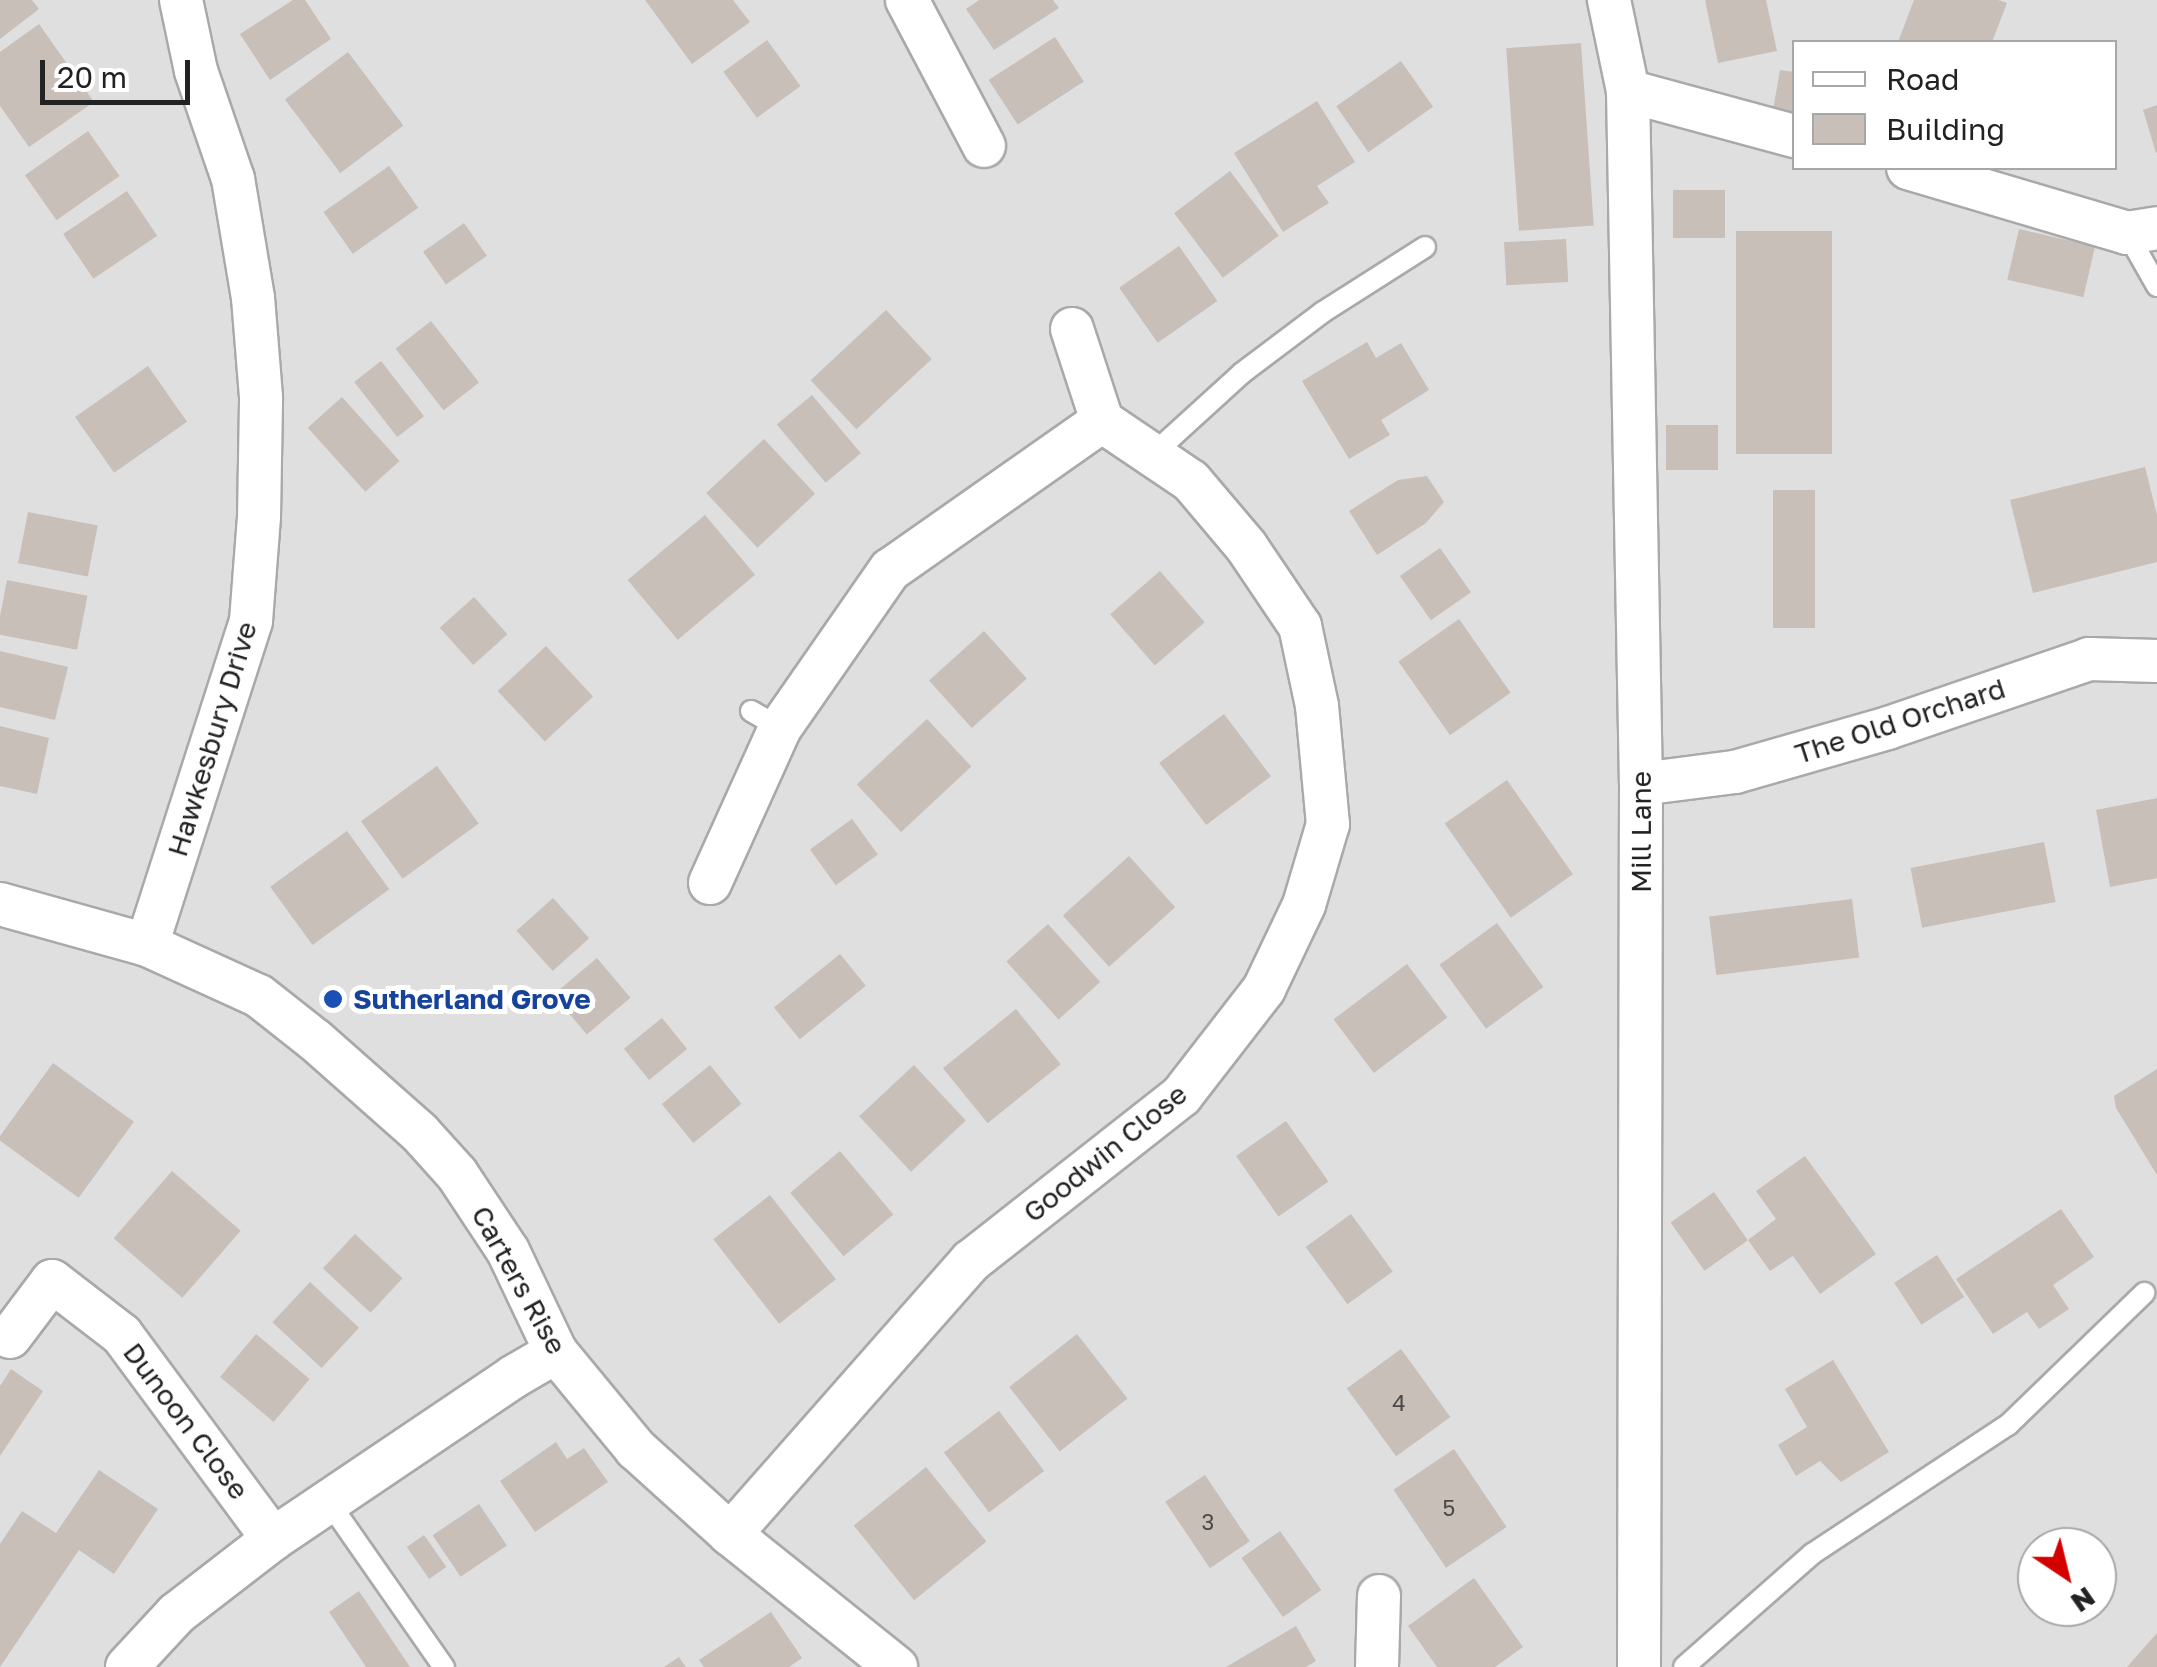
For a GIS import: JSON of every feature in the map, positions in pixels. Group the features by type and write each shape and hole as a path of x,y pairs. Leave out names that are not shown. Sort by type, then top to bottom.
{"street":[{"name":"Hawkesbury Drive","path":"147,945 251,621 259,516 260,397 253,298 233,178 196,71 182,0"},
{"path":"906,0 984,146"},
{"name":"Mill Lane","path":"1609,0 1628,91 1640,784 1639,1667"},
{"path":"1628,91 1792,135"},
{"path":"1915,170 2142,231"},
{"path":"710,883 765,719 890,570 1102,421 1072,329"},
{"name":"Goodwin Close","path":"730,1534 971,1262 1181,1096 1264,989 1304,905 1328,824 1318,706 1300,626 1246,546 1191,481 1102,421"},
{"name":"The Old Orchard","path":"1640,784 1734,772 1888,728 2088,659 2157,660"},
{"name":"Carters Rise","path":"0,904 147,945 259,996 420,1133 458,1174 508,1251 556,1352 636,1449 730,1534 896,1667"},
{"name":"Dunoon Close","path":"10,1337 52,1280 122,1335 273,1538"},
{"path":"127,1667 176,1614 273,1538 556,1352"},
{"path":"1377,1667 1379,1596"}],"lane":[{"path":"2142,231 2157,286"},
{"path":"1152,455 1242,373 1323,312 1425,247"},
{"path":"1684,1667 1812,1554 2008,1425 2144,1293"},
{"path":"328,1501 444,1667"}],"shaded area":[{"path":"0,0 2157,0 2157,1667 0,1667"}],"building":[{"path":"0,0 32,0 39,9 0,39"},
{"path":"293,0 305,0 331,39 270,80 240,34"},
{"path":"645,0 733,0 750,22 692,64"},
{"path":"979,0 1053,0 1059,8 994,50 966,9"},
{"path":"1705,0 1766,0 1777,51 1718,63"},
{"path":"1914,0 2007,3 1993,40 1899,40"},
{"path":"39,24 94,102 29,147 0,106 0,52"},
{"path":"1055,37 1084,81 1018,124 989,80"},
{"path":"767,40 801,86 757,118 723,72"},
{"path":"1581,43 1594,226 1519,231 1506,48"},
{"path":"348,52 403,125 340,173 285,100"},
{"path":"1401,61 1433,107 1368,152 1336,106"},
{"path":"1780,70 1792,72 1792,113 1773,110"},
{"path":"1317,101 1355,162 1317,186 1329,203 1283,232 1234,153"},
{"path":"2157,105 2157,152 2156,153 2143,110"},
{"path":"88,131 120,176 56,220 25,175"},
{"path":"389,166 418,208 353,254 323,212"},
{"path":"1230,171 1279,236 1223,278 1174,213"},
{"path":"1673,190 1725,190 1725,238 1673,238"},
{"path":"127,191 157,236 93,279 63,234"},
{"path":"464,223 487,256 446,284 423,252"},
{"path":"2019,229 2095,247 2083,297 2007,280"},
{"path":"1736,231 1832,231 1832,454 1736,454"},
{"path":"1566,239 1568,282 1506,285 1504,242"},
{"path":"1179,246 1217,301 1158,343 1119,288"},
{"path":"886,310 932,359 856,429 811,380"},
{"path":"431,321 479,382 444,410 396,349"},
{"path":"1367,342 1376,358 1401,343 1429,390 1381,420 1390,435 1349,459 1302,381"},
{"path":"381,361 424,416 397,437 354,382"},
{"path":"148,366 187,422 114,473 75,417"},
{"path":"812,395 861,453 826,483 777,425"},
{"path":"342,397 400,461 365,492 308,428"},
{"path":"1666,425 1718,425 1718,470 1666,470"},
{"path":"764,439 815,494 757,548 706,493"},
{"path":"2145,467 2157,515 2157,562 2033,593 2010,500"},
{"path":"1427,476 1444,502 1426,523 1377,555 1349,511 1398,480"},
{"path":"1773,490 1815,490 1815,628 1773,628"},
{"path":"28,512 98,526 88,577 18,563"},
{"path":"705,515 755,575 678,640 628,580"},
{"path":"1440,548 1471,592 1431,620 1400,576"},
{"path":"1160,571 1205,622 1155,666 1110,614"},
{"path":"7,580 87,596 77,650 0,635"},
{"path":"474,597 507,634 473,665 440,628"},
{"path":"1459,619 1511,693 1450,735 1398,661"},
{"path":"984,631 1027,679 972,728 929,681"},
{"path":"546,646 593,696 545,741 498,691"},
{"path":"0,651 68,667 55,720 0,707"},
{"path":"1224,714 1271,776 1206,825 1159,763"},
{"path":"927,719 971,767 901,832 857,784"},
{"path":"0,726 49,738 37,794 0,786"},
{"path":"437,766 479,823 403,879 361,821"},
{"path":"1507,780 1573,874 1511,918 1445,824"},
{"path":"2157,798 2157,878 2110,887 2096,810"},
{"path":"852,819 878,855 836,885 810,850"},
{"path":"347,831 389,889 312,945 270,887"},
{"path":"2044,842 2056,902 1922,928 1910,868"},
{"path":"1129,856 1175,907 1109,967 1063,916"},
{"path":"553,898 589,938 553,971 517,931"},
{"path":"1852,899 1859,958 1716,975 1709,917"},
{"path":"1497,923 1543,987 1486,1029 1440,965"},
{"path":"1048,924 1100,982 1059,1019 1006,961"},
{"path":"840,954 866,986 800,1039 774,1007"},
{"path":"597,958 630,998 587,1034 553,995"},
{"path":"1407,964 1447,1018 1374,1073 1334,1019"},
{"path":"1016,1009 1061,1064 988,1123 943,1068"},
{"path":"662,1018 687,1049 649,1080 624,1049"},
{"path":"53,1063 134,1122 79,1198 0,1141"},
{"path":"710,1065 741,1104 693,1143 662,1104"},
{"path":"914,1065 966,1121 911,1172 859,1116"},
{"path":"2157,1069 2157,1175 2116,1108 2114,1096"},
{"path":"1286,1121 1328,1182 1278,1217 1236,1156"},
{"path":"840,1151 893,1215 844,1256 790,1193"},
{"path":"1805,1156 1876,1254 1820,1294 1793,1256 1770,1271 1748,1240 1776,1219 1756,1191"},
{"path":"172,1171 241,1231 182,1298 114,1238"},
{"path":"1714,1192 1748,1240 1704,1271 1671,1222"},
{"path":"770,1195 836,1279 779,1324 713,1239"},
{"path":"2061,1209 2094,1257 2053,1285 2069,1309 2039,1329 2027,1312 1993,1334 1956,1279"},
{"path":"1351,1214 1393,1271 1347,1304 1306,1247"},
{"path":"355,1234 403,1278 370,1313 323,1268"},
{"path":"1937,1255 1964,1297 1921,1325 1894,1283"},
{"path":"310,1282 359,1328 321,1368 272,1322"},
{"path":"256,1334 310,1379 274,1422 220,1377"},
{"path":"1077,1334 1127,1399 1060,1452 1009,1387"},
{"path":"1401,1349 1450,1417 1396,1456 1347,1388"},
{"path":"1833,1360 1889,1452 1841,1482 1820,1461 1796,1476 1778,1445 1807,1427 1785,1389"},
{"path":"11,1369 43,1391 0,1456 0,1386"},
{"path":"999,1411 1044,1471 989,1512 944,1453"},
{"path":"556,1442 567,1459 584,1448 608,1482 535,1532 500,1481"},
{"path":"1454,1449 1507,1527 1446,1568 1393,1490"},
{"path":"926,1467 986,1542 914,1600 854,1526"},
{"path":"99,1470 158,1509 114,1574 79,1550 0,1667 0,1544 22,1511 56,1533"},
{"path":"1205,1475 1250,1541 1210,1568 1165,1502"},
{"path":"479,1504 507,1545 461,1577 433,1535"},
{"path":"1280,1531 1321,1590 1283,1617 1241,1558"},
{"path":"424,1535 446,1567 429,1579 407,1547"},
{"path":"1474,1578 1523,1647 1495,1667 1437,1667 1408,1626"},
{"path":"359,1591 410,1667 366,1667 329,1612"},
{"path":"771,1612 802,1658 789,1667 704,1667 699,1660"},
{"path":"1296,1626 1316,1661 1306,1667 1226,1667"},
{"path":"2157,1633 2157,1667 2127,1667"},
{"path":"679,1657 686,1667 664,1667"}],"place":[{"name":"Sutherland Grove","path":"333,999"}]}
